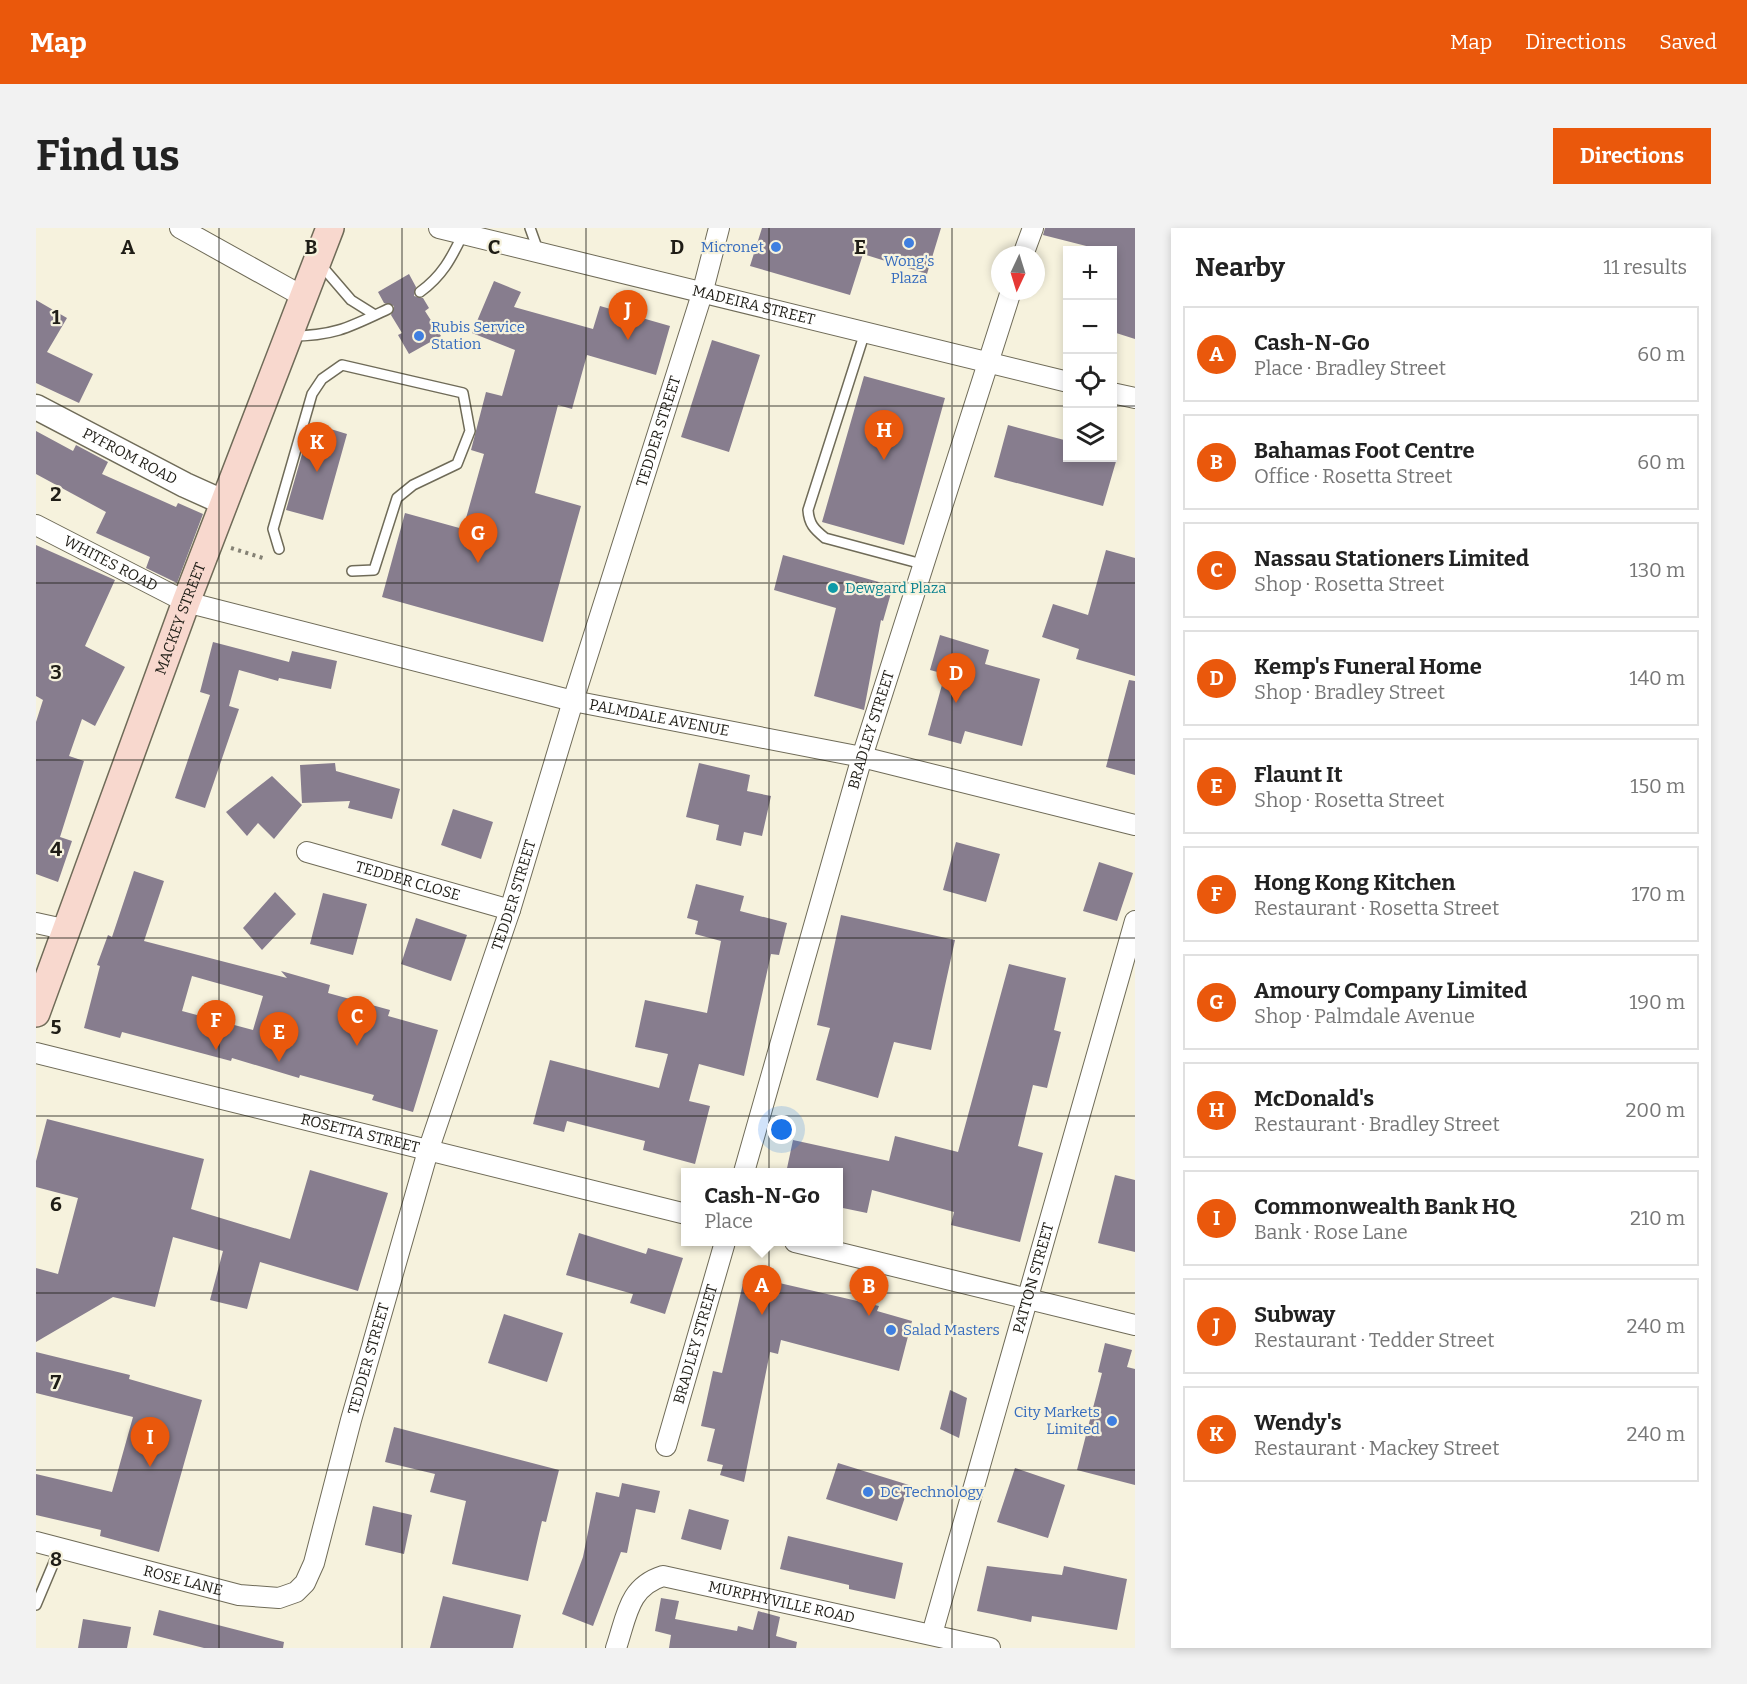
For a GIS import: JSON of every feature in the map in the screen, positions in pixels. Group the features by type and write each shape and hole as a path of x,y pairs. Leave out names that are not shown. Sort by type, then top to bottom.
{"main road":[{"name":"MACKEY STREET","path":"36,1013 186,602 330,228"}],"street":[{"path":"180,228 304,297"},
{"name":"MADEIRA STREET","path":"439,228 1063,381"},
{"name":"TEDDER STREET","path":"314,1563 351,1420 428,1151 510,910 573,701 702,294 719,228"},
{"path":"1026,246 1033,228"},
{"name":"BRADLEY STREET","path":"745,1168 862,757 986,362 1008,300"},
{"path":"1117,394 1135,398"},
{"name":"PYFROM ROAD","path":"36,407 185,485 225,503"},
{"name":"WHITES ROAD","path":"36,525 186,602"},
{"name":"PALMDALE AVENUE","path":"186,602 573,701 862,757 1135,825"},
{"name":"TEDDER CLOSE","path":"307,852 510,910"},
{"name":"PATTON STREET","path":"932,1634 1135,921"},
{"path":"36,923 68,930"},
{"name":"ROSETTA STREET","path":"36,1053 681,1213"},
{"name":"BRADLEY STREET","path":"666,1446 724,1246"},
{"path":"812,1246 1135,1325"},
{"name":"ROSE LANE","path":"36,1542 239,1595 279,1598 296,1592 305,1583 314,1563"},
{"name":"MURPHYVILLE ROAD","path":"616,1648 638,1590 648,1581 663,1576 990,1648"}],"lane":[{"path":"531,228 539,253"},
{"path":"420,292 436,280 449,265 463,234"},
{"path":"317,261 351,300 375,315"},
{"path":"289,336 321,336 388,309"},
{"path":"866,332 808,510 809,520 814,529 825,538 922,564"},
{"path":"279,549 273,529 312,394 322,379 342,365 463,393 470,431 457,464 413,484 397,498 374,570 352,571"},
{"path":"36,1605 60,1548"}],"path":[{"path":"210,542 266,559 279,549"}],"building":[{"path":"762,228 941,228 927,274 863,254 850,295 750,266"},
{"path":"1045,228 1135,228 1135,339 1117,333 1117,246 1086,246 1043,235"},
{"path":"409,274 416,287 414,296 423,298 429,308 425,311 441,336 409,354 398,335 402,333 391,315 394,306 384,303 378,292"},
{"path":"494,281 521,292 514,307 593,329 600,306 670,326 656,375 587,355 572,409 558,405 535,493 581,506 543,642 382,597 405,513 463,529 484,454 471,450 486,392 502,396 515,350 472,333"},
{"path":"36,300 67,318 47,352 93,374 79,403 36,383"},
{"path":"712,340 760,355 729,452 681,437"},
{"path":"864,376 945,398 904,545 822,522"},
{"path":"311,423 347,434 323,520 286,510"},
{"path":"1008,425 1063,440 1063,462 1116,462 1103,506 994,477"},
{"path":"36,431 73,451 76,445 108,462 102,474 176,507 178,503 203,514 177,583 146,568 150,557 96,533 106,512 36,474"},
{"path":"36,545 115,580 85,646 125,667 95,726 82,719 69,756 84,761 60,837 72,841 58,882 36,874 36,722 43,700 36,696"},
{"path":"1106,550 1135,558 1135,676 1076,659 1079,649 1042,637 1053,604 1088,615"},
{"path":"783,555 893,586 883,621 881,620 864,710 814,696 836,608 774,590"},
{"path":"940,635 989,650 985,664 1040,679 1022,746 965,731 961,744 928,735 945,674 930,670"},
{"path":"213,642 289,662 292,651 337,661 331,689 279,678 278,681 239,670 229,706 239,709 205,808 175,798 210,695 200,692"},
{"path":"1129,680 1135,681 1135,775 1106,767"},
{"path":"335,763 336,771 400,789 392,819 348,808 350,801 302,803 300,765"},
{"path":"699,763 750,775 747,791 771,796 762,836 744,832 741,846 716,840 719,825 686,817"},
{"path":"272,776 302,805 274,839 258,823 247,836 226,812"},
{"path":"453,809 493,822 481,859 441,845"},
{"path":"956,842 1000,854 986,902 943,890"},
{"path":"1099,862 1133,873 1117,921 1083,911"},
{"path":"134,871 164,881 144,941 287,978 281,971 330,985 328,993 390,1010 388,1016 438,1030 413,1112 372,1100 374,1095 300,1075 299,1078 232,1058 231,1061 122,1032 120,1038 84,1028 100,966 97,965 108,935 112,937","holes":["192,976 263,996 253,1030 182,1011"]},
{"path":"696,884 744,896 740,911 787,923 779,955 771,954 744,1076 699,1064 689,1101 710,1106 695,1164 643,1150 645,1141 567,1121 564,1132 533,1124 550,1060 659,1088 668,1054 635,1047 645,1000 707,1013 721,941 695,934 698,921 687,918"},
{"path":"275,892 296,914 262,950 243,928"},
{"path":"323,893 367,904 353,955 310,944"},
{"path":"841,915 955,940 931,1050 894,1042 878,1098 816,1080 830,1028 817,1025"},
{"path":"416,918 467,935 451,981 401,964"},
{"path":"1009,964 1066,978 1054,1030 1061,1032 1047,1088 1033,1085 1018,1146 1043,1153 1020,1242 951,1225 954,1212 872,1190 867,1213 843,1208 843,1168 787,1168 793,1140 889,1161 895,1136 958,1152"},
{"path":"47,1119 204,1159 191,1209 290,1239 310,1170 388,1193 358,1291 260,1262 247,1309 210,1300 223,1251 173,1237 155,1307 113,1297 36,1342 36,1268 58,1274 78,1198 36,1187 36,1161"},
{"path":"1115,1175 1135,1180 1135,1252 1098,1243"},
{"path":"579,1233 646,1254 648,1248 683,1258 665,1314 630,1303 633,1294 566,1275"},
{"path":"745,1275 879,1306 877,1311 912,1321 899,1371 781,1340 778,1354 770,1352 744,1482 720,1475 723,1465 707,1461 715,1429 701,1426 713,1371 722,1373"},
{"path":"504,1314 563,1333 547,1382 488,1363"},
{"name":"City Markets Limited","path":"1105,1343 1132,1350 1127,1367 1135,1369 1135,1485 1077,1470 1102,1373 1098,1372"},
{"path":"36,1352 130,1375 129,1379 202,1400 159,1552 100,1536 101,1530 36,1515 36,1474 112,1492 133,1417 36,1393"},
{"path":"950,1390 967,1398 959,1438 940,1429"},
{"path":"394,1427 559,1470 546,1522 542,1521 528,1581 452,1564 466,1501 430,1492 435,1474 385,1462"},
{"name":"DC Technology","path":"838,1463 909,1485 897,1521 826,1499"},
{"path":"1015,1468 1065,1485 1048,1538 997,1522"},
{"path":"622,1483 660,1491 655,1513 636,1509 627,1553 621,1552 593,1626 562,1614 583,1557 596,1492 619,1497"},
{"path":"373,1506 412,1515 404,1554 365,1545"},
{"path":"689,1509 729,1520 721,1550 681,1539"},
{"path":"788,1536 903,1563 895,1599 849,1589 849,1585 780,1569"},
{"path":"987,1566 1062,1575 1064,1566 1127,1579 1117,1630 1032,1616 1031,1622 977,1611"},
{"path":"443,1596 521,1615 513,1648 430,1648"},
{"path":"661,1598 679,1601 675,1619 737,1631 738,1626 753,1630 758,1611 780,1617 776,1636 797,1642 796,1648 669,1648 671,1635 655,1631"},
{"path":"159,1610 284,1642 283,1648 204,1648 153,1635"},
{"path":"83,1619 131,1627 127,1648 78,1648"}],"place":[{"name":"Wong's Plaza","path":"909,243"},
{"name":"Micronet","path":"776,247"},
{"name":"Rubis Service Station","path":"419,336"},
{"name":"Subway","path":"628,340"},
{"name":"McDonald's","path":"884,460"},
{"name":"Wendy's","path":"317,472"},
{"name":"Amoury Company Limited","path":"478,563"},
{"name":"Dewgard Plaza","path":"833,588"},
{"name":"Kemp's Funeral Home","path":"956,703"},
{"name":"Nassau Stationers Limited","path":"357,1046"},
{"name":"Hong Kong Kitchen","path":"216,1050"},
{"name":"Flaunt It","path":"279,1062"},
{"name":"Cash-N-Go","path":"762,1315"},
{"name":"Bahamas Foot Centre","path":"869,1316"},
{"name":"Salad Masters","path":"891,1330"},
{"name":"City Markets Limited","path":"1112,1421"},
{"name":"Commonwealth Bank HQ","path":"150,1467"},
{"name":"DC Technology","path":"868,1492"}]}
